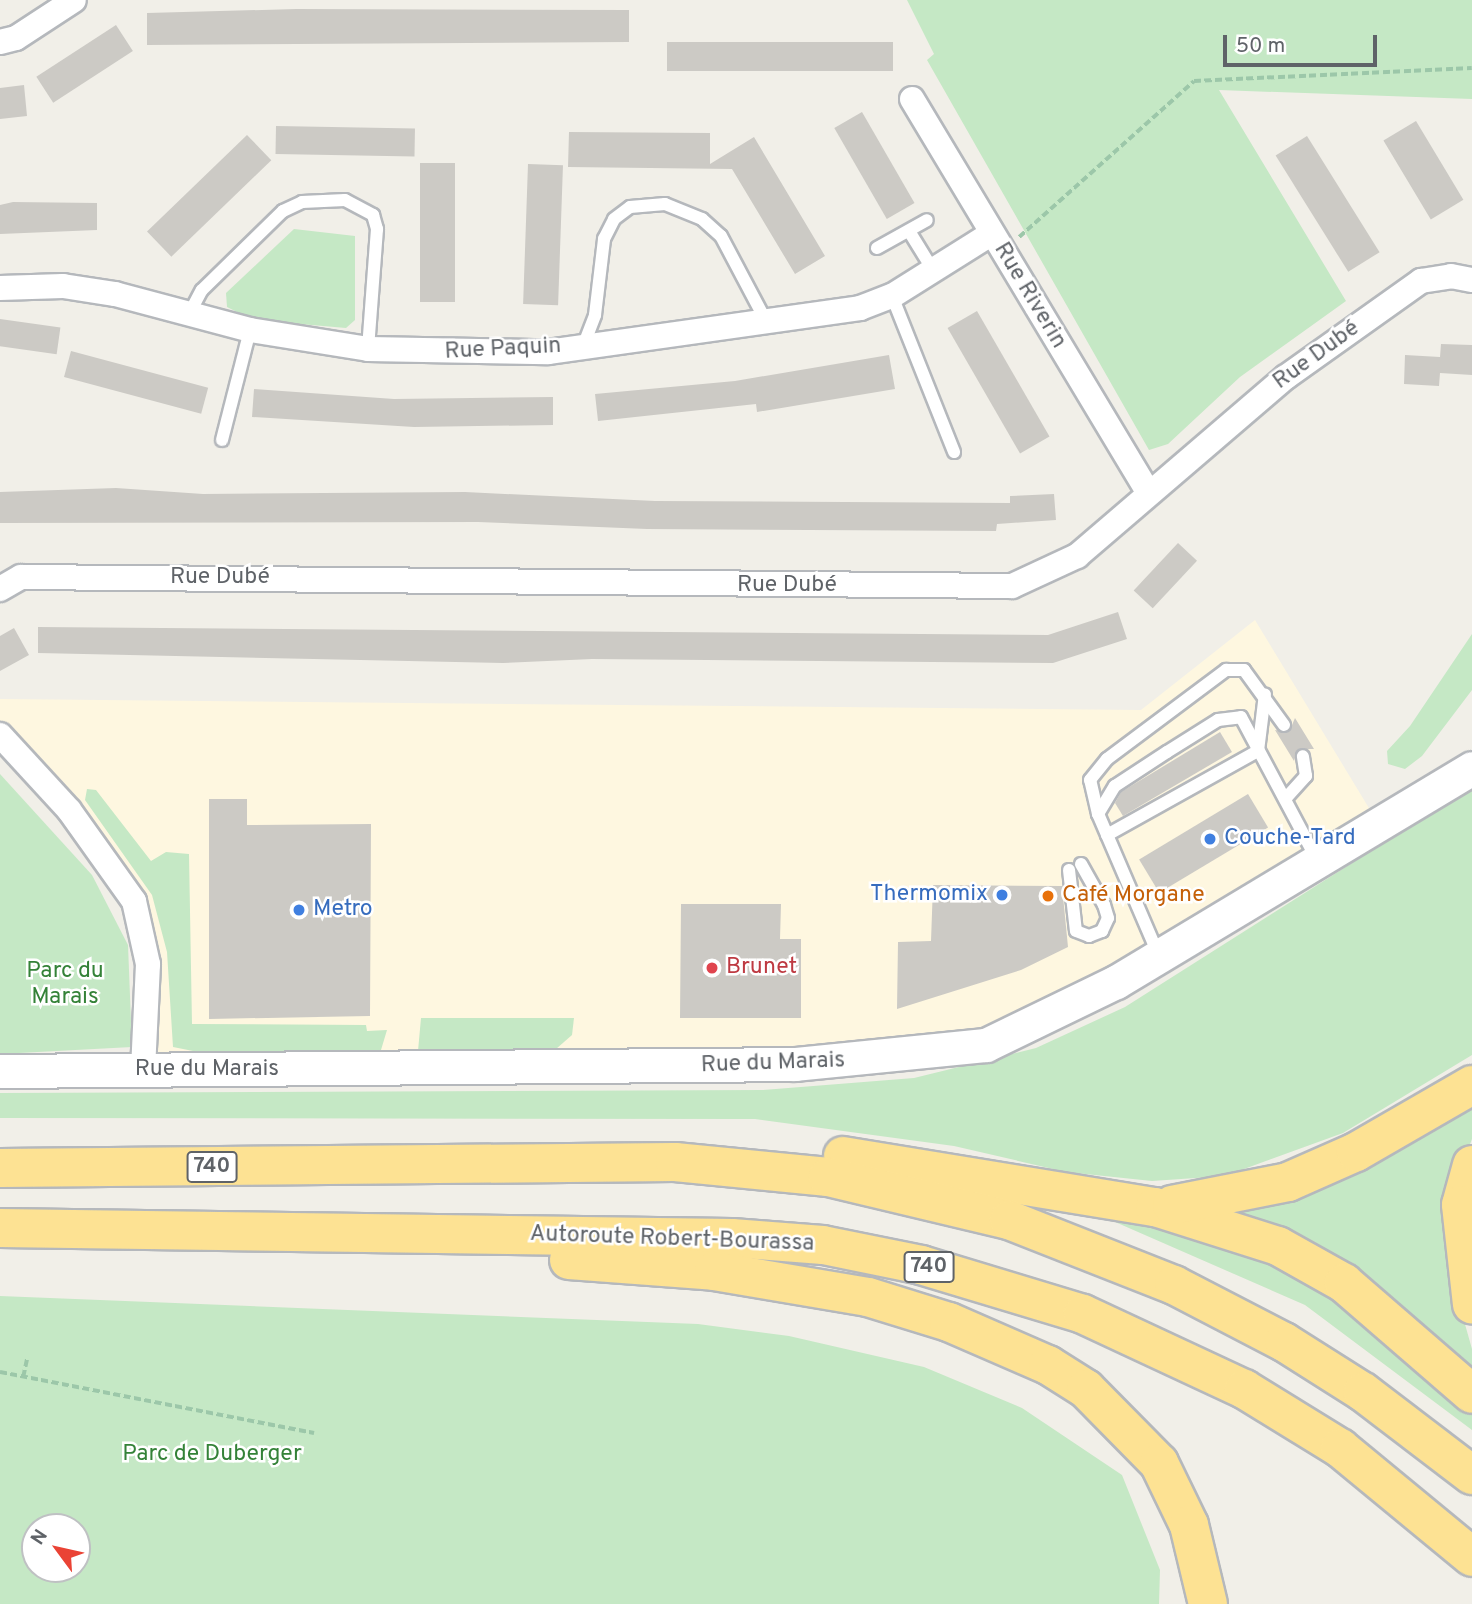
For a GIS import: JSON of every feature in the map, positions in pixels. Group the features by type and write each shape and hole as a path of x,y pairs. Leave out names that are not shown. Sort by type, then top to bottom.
{"highway":[{"path":"1155,1207 1206,1202 1288,1182 1356,1152 1472,1085"},
{"path":"674,1162 755,1146 799,1150 1155,1207 1278,1246 1344,1283 1472,1394"},
{"name":"740","path":"0,1168 674,1162 828,1177 1009,1220 1092,1250 1284,1342 1363,1392 1472,1475"},
{"path":"1472,1165 1461,1205 1472,1304"},
{"name":"Autoroute Robert-Bourassa","path":"0,1228 732,1238 823,1245 1006,1288 1154,1343 1244,1389 1340,1448 1472,1557"},
{"path":"309,1232 481,1255 786,1281 868,1297 1006,1345 1086,1390 1159,1463 1189,1525 1208,1604"}],"street":[{"path":"0,42 16,38 74,0"},
{"name":"Rue Riverin","path":"912,99 996,243 1148,492"},
{"name":"Rue Paquin","path":"0,288 76,288 250,330 368,349 548,352 584,344 818,317 892,296 933,270 996,243"},
{"name":"Rue Dubé","path":"0,589 21,578 1012,586 1077,556 1148,492 1286,377 1421,281 1451,276 1472,280"},
{"path":"0,735 76,820 134,901 148,964 143,1070"},
{"name":"Rue du Marais","path":"0,1071 794,1065 935,1053 986,1045 1075,1005 1472,768"}],"lane":[{"path":"189,314 202,290 283,211 302,202 345,200 373,215 377,229 368,349"},
{"path":"584,344 595,315 604,239 614,219 630,207 665,204 702,219 721,236 767,323"},
{"path":"877,248 927,220"},
{"path":"909,231 933,270"},
{"path":"892,296 954,453"},
{"path":"222,440 250,330"},
{"path":"1159,956 1098,814 1090,780 1107,759 1226,670 1244,670 1265,693 1284,725"},
{"path":"1258,751 1265,693"},
{"path":"1098,814 1115,786 1218,720 1241,717 1316,859"},
{"path":"1107,835 1258,751"},
{"path":"1286,798 1306,776 1303,756"},
{"path":"1075,867 1104,905 1108,918 1102,931 1089,936 1076,931 1075,867"}],"path":[{"path":"996,243 1194,81 1472,68"},
{"path":"23,1377 27,1358"},
{"path":"0,1372 314,1433"}],"shaded area":[{"path":"1255,620 1378,823 986,1045 143,1070 143,931 0,735 0,699 1141,710"}],"green space":[{"path":"907,0 1472,0 1472,99 1219,90 1346,301 1240,377 1168,444 1149,450 927,60 934,54"},
{"path":"294,229 355,236 355,320 346,328 253,320 227,307 226,293"},
{"path":"1472,634 1472,690 1422,756 1405,769 1388,764 1387,751 1410,726"},
{"name":"Parc du Marais","path":"0,774 92,875 128,945 132,1047 0,1054"},
{"path":"1472,787 1472,1055 1343,1133 1225,1176 1152,1181 1066,1172 954,1146 755,1119 0,1118 0,1093 763,1090 914,1078 1036,1048 1125,1007"},
{"path":"87,789 96,790 151,861 166,852 189,854 192,1024 366,1025 367,1031 387,1030 381,1050 198,1052 173,1047 167,952 152,895 85,800"},
{"path":"421,1018 574,1018 572,1035 556,1049 418,1051"},
{"path":"1472,1095 1472,1139 1447,1206 1448,1264 1472,1349 1472,1389 1231,1211"},
{"path":"1090,1211 1267,1244 1472,1403 1472,1430 1305,1305"},
{"name":"Parc de Duberger","path":"0,1296 698,1324 789,1336 924,1367 1022,1408 1122,1475 1160,1570 1159,1604 0,1604"}],"building":[{"path":"296,9 629,10 629,42 147,45 147,13"},
{"path":"116,25 133,51 53,103 36,77"},
{"path":"667,42 893,42 893,71 667,71"},
{"path":"24,85 27,116 0,119 0,88"},
{"path":"862,112 914,203 887,219 834,128"},
{"path":"1416,121 1463,200 1431,219 1383,141"},
{"path":"276,126 415,128 414,156 276,154"},
{"path":"569,132 710,133 710,164 754,137 825,256 795,274 732,169 568,167"},
{"path":"247,135 271,160 171,257 147,232"},
{"path":"1307,136 1380,252 1348,272 1276,156"},
{"path":"420,163 455,163 455,302 420,302"},
{"path":"528,164 563,165 558,305 523,304"},
{"path":"13,202 97,203 97,230 0,234 0,205"},
{"path":"977,311 1050,437 1020,454 948,328"},
{"path":"0,319 60,327 57,354 0,346"},
{"path":"1441,344 1472,345 1472,375 1440,373 1439,386 1404,384 1405,355 1440,357"},
{"path":"71,351 208,388 201,414 64,377"},
{"path":"889,355 895,389 757,412 756,404 598,421 595,394 735,381"},
{"path":"254,389 394,399 553,397 553,425 414,427 252,417"},
{"path":"116,488 203,494 465,492 655,501 1010,503 1010,496 1054,494 1056,520 997,524 996,531 647,529 478,522 0,523 0,492"},
{"path":"1178,543 1197,561 1153,608 1134,591"},
{"path":"1118,612 1127,639 1053,663 592,659 503,663 38,653 38,627 1048,635"},
{"path":"14,628 29,655 0,671 0,636"},
{"path":"1295,718 1314,749 1298,749 1294,761 1275,730 1289,732"},
{"path":"1220,732 1232,752 1123,816 1115,803 1121,792"},
{"path":"1248,794 1268,827 1159,893 1139,859"},
{"path":"209,799 247,799 247,825 371,824 370,1016 209,1019"},
{"path":"933,885 1062,886 1068,947 1021,970 897,1009 898,942 931,941"},
{"path":"681,904 781,904 780,939 801,939 801,1018 680,1018"}],"place":[{"name":"Couche-Tard","path":"1210,839"},
{"name":"Thermomix","path":"1002,895"},
{"name":"Café Morgane","path":"1048,896"},
{"name":"Metro","path":"299,910"},
{"name":"Brunet","path":"712,968"}]}
